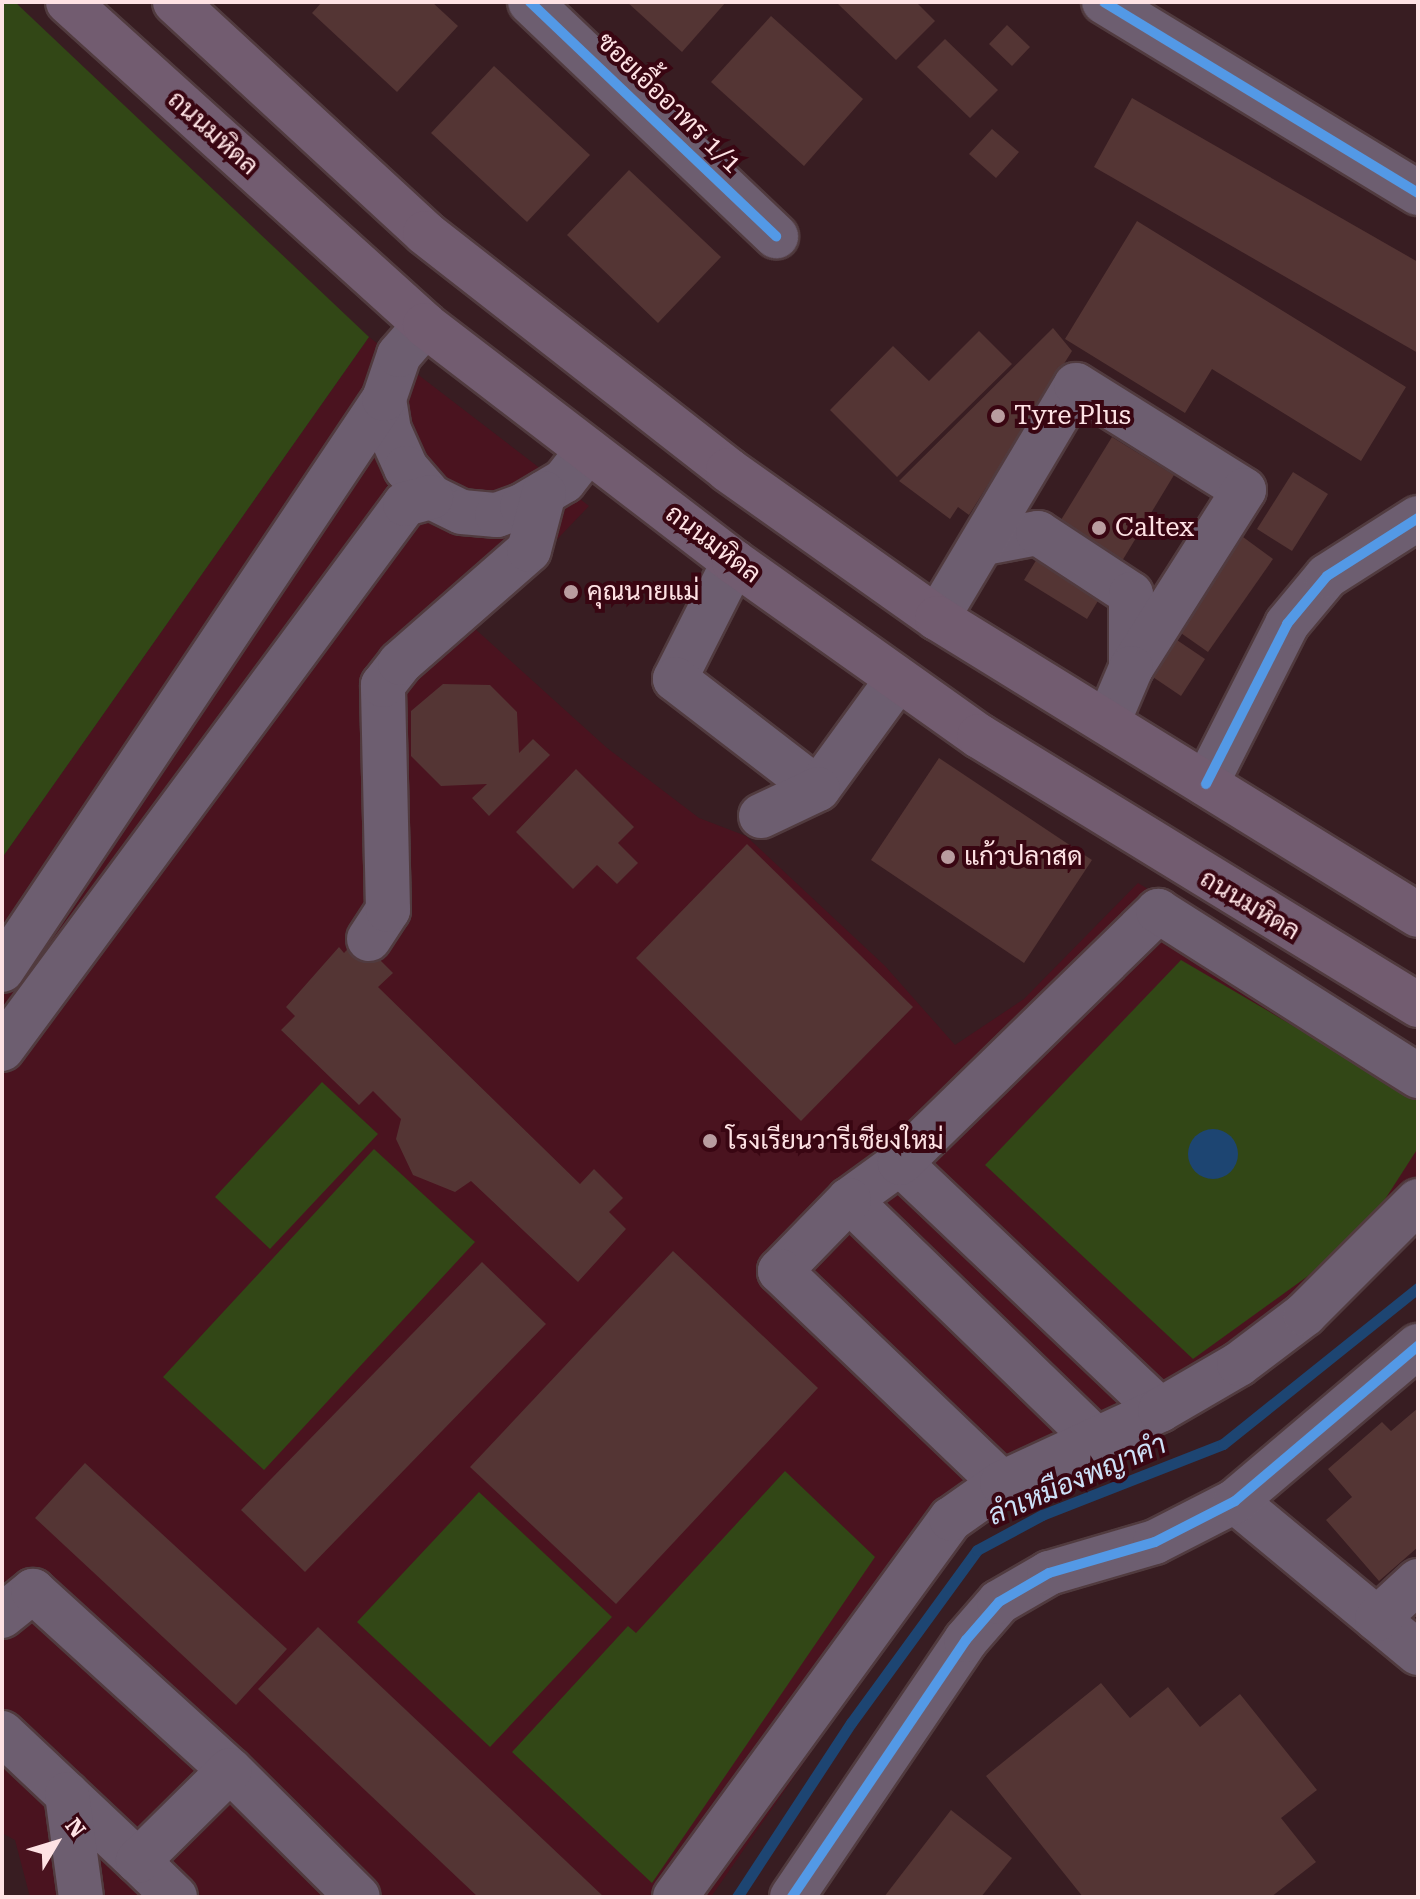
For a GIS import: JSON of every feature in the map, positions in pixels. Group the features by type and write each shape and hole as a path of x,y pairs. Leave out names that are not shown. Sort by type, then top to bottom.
{"main road":[{"name":"ถนนมหิดล","path":"68,2 425,325 734,562 898,679 1186,867 1418,1005"},
{"path":"175,2 425,233 728,470 937,618 1418,915"}],"street":[{"name":"ซอยเอื้ออาทร 1/1","path":"530,2 776,236"},
{"path":"1104,2 1418,193"},
{"path":"2,970 384,399 399,355 425,325"},
{"path":"937,618 1076,385 1244,490 1131,668 1108,722"},
{"path":"384,399 399,457 431,497 479,516 509,510 564,481 588,450"},
{"path":"369,939 388,910 383,685 400,663 529,550 544,493"},
{"path":"2,1049 405,504 431,497"},
{"path":"1206,784 1287,624 1327,576 1418,518"},
{"path":"984,543 1038,533 1131,594 1131,668"},
{"path":"734,562 675,679 818,789"},
{"path":"761,816 818,789 898,679"},
{"path":"1002,1483 780,1271 849,1200 900,1163 1158,911 1186,867"},
{"path":"1158,911 1418,1076"},
{"path":"900,1163 1160,1410"},
{"path":"849,1200 1096,1439"},
{"path":"675,1897 951,1519 1002,1483 1160,1410 1239,1364 1305,1314 1418,1201"},
{"path":"792,1897 966,1640 999,1602 1049,1573 1155,1542 1235,1501 1418,1346"},
{"path":"1235,1501 1418,1653"},
{"path":"1377,1619 1418,1581"},
{"path":"18,1604 230,1770 358,1897"},
{"path":"2,1733 175,1897"},
{"path":"138,1861 230,1770"},
{"path":"67,1794 81,1897"}],"shaded area":[{"name":"โรงเรียนวารีเชียงใหม่","path":"369,337 589,506 473,627 607,748 699,818 746,836 885,966 955,1045 1024,999 1138,883 1418,1052 1418,1231 972,1519 711,1897 30,1897 15,1840 2,1833 2,858"}],"green space":[{"path":"2,2 15,2 369,337 2,858"},
{"path":"1181,960 1418,1099 1418,1148 1373,1218 1308,1276 1193,1359 985,1165"},
{"path":"322,1082 378,1134 270,1249 215,1197"},
{"path":"374,1149 475,1242 264,1470 163,1377"},
{"path":"785,1471 875,1557 652,1883 512,1752 628,1626 636,1633"},
{"path":"479,1492 612,1617 490,1747 357,1622"}],"water":[{"path":"1203,1130 1223,1130 1237,1144 1237,1164 1223,1178 1203,1178 1189,1164 1189,1144"}],"building":[{"path":"322,2 432,2 458,26 397,92 312,13"},
{"path":"627,2 726,2 682,52"},
{"path":"836,2 916,2 935,21 896,60"},
{"path":"771,16 863,99 804,166 711,82"},
{"path":"1007,25 1030,47 1012,66 989,44"},
{"path":"945,39 998,90 970,118 917,67"},
{"path":"494,66 590,155 527,222 431,133"},
{"path":"1132,98 1418,262 1418,353 1094,167"},
{"path":"992,129 1019,152 996,178 969,154"},
{"path":"629,170 721,257 658,323 567,235"},
{"path":"1137,221 1406,387 1361,461 1212,369 1185,413 1065,339"},
{"name":"Tyre Plus","path":"1053,328 1072,351 969,515 958,507 950,519 899,481"},
{"path":"979,331 1012,364 897,477 830,410 893,346 929,381"},
{"name":"Caltex","path":"1112,437 1174,475 1087,619 1024,580"},
{"path":"1293,472 1328,494 1292,551 1257,529"},
{"path":"1243,537 1273,559 1208,652 1178,631"},
{"path":"1168,634 1205,659 1181,696 1144,671"},
{"path":"443,684 490,685 517,712 519,753 533,739 550,755 489,816 472,798 487,784 441,786 411,756 411,711"},
{"path":"939,758 1092,860 1024,963 871,860"},
{"path":"576,769 634,827 618,843 638,863 617,884 597,865 573,889 516,832"},
{"path":"747,844 913,1007 801,1121 636,958"},
{"path":"358,938 393,973 378,987 580,1184 594,1169 623,1198 609,1212 626,1229 578,1282 471,1181 455,1192 413,1175 396,1139 401,1119 373,1091 359,1105 281,1030 295,1016 286,1007 339,947 344,953"},
{"path":"673,1251 818,1388 616,1604 470,1467"},
{"path":"482,1262 546,1324 305,1572 241,1510"},
{"path":"1418,1408 1418,1547 1379,1581 1326,1520 1352,1497 1328,1469 1382,1422 1391,1431"},
{"path":"85,1463 287,1649 236,1705 35,1518"},
{"path":"318,1627 604,1897 478,1897 258,1689"},
{"path":"1101,1683 1130,1718 1168,1687 1200,1727 1240,1694 1317,1790 1281,1818 1316,1862 1271,1897 1083,1897 986,1776"},
{"path":"951,1810 1012,1858 981,1897 884,1897"}],"waterway":[{"name":"ลำเหมืองพญาคำ","path":"737,1897 851,1723 977,1550 1042,1515 1223,1444 1418,1288"}],"cycle path":[{"path":"530,2 776,236"},
{"path":"1104,2 1418,193"},
{"path":"1206,784 1287,624 1327,576 1418,518"},
{"path":"792,1897 966,1640 999,1602 1049,1573 1155,1542 1235,1501 1418,1346"}],"place":[{"name":"Tyre Plus","path":"998,416"},
{"name":"Caltex","path":"1099,528"},
{"name":"คุณนายแม่","path":"571,592"},
{"name":"แก้วปลาสด","path":"948,857"},
{"name":"โรงเรียนวารีเชียงใหม่","path":"710,1141"}]}
